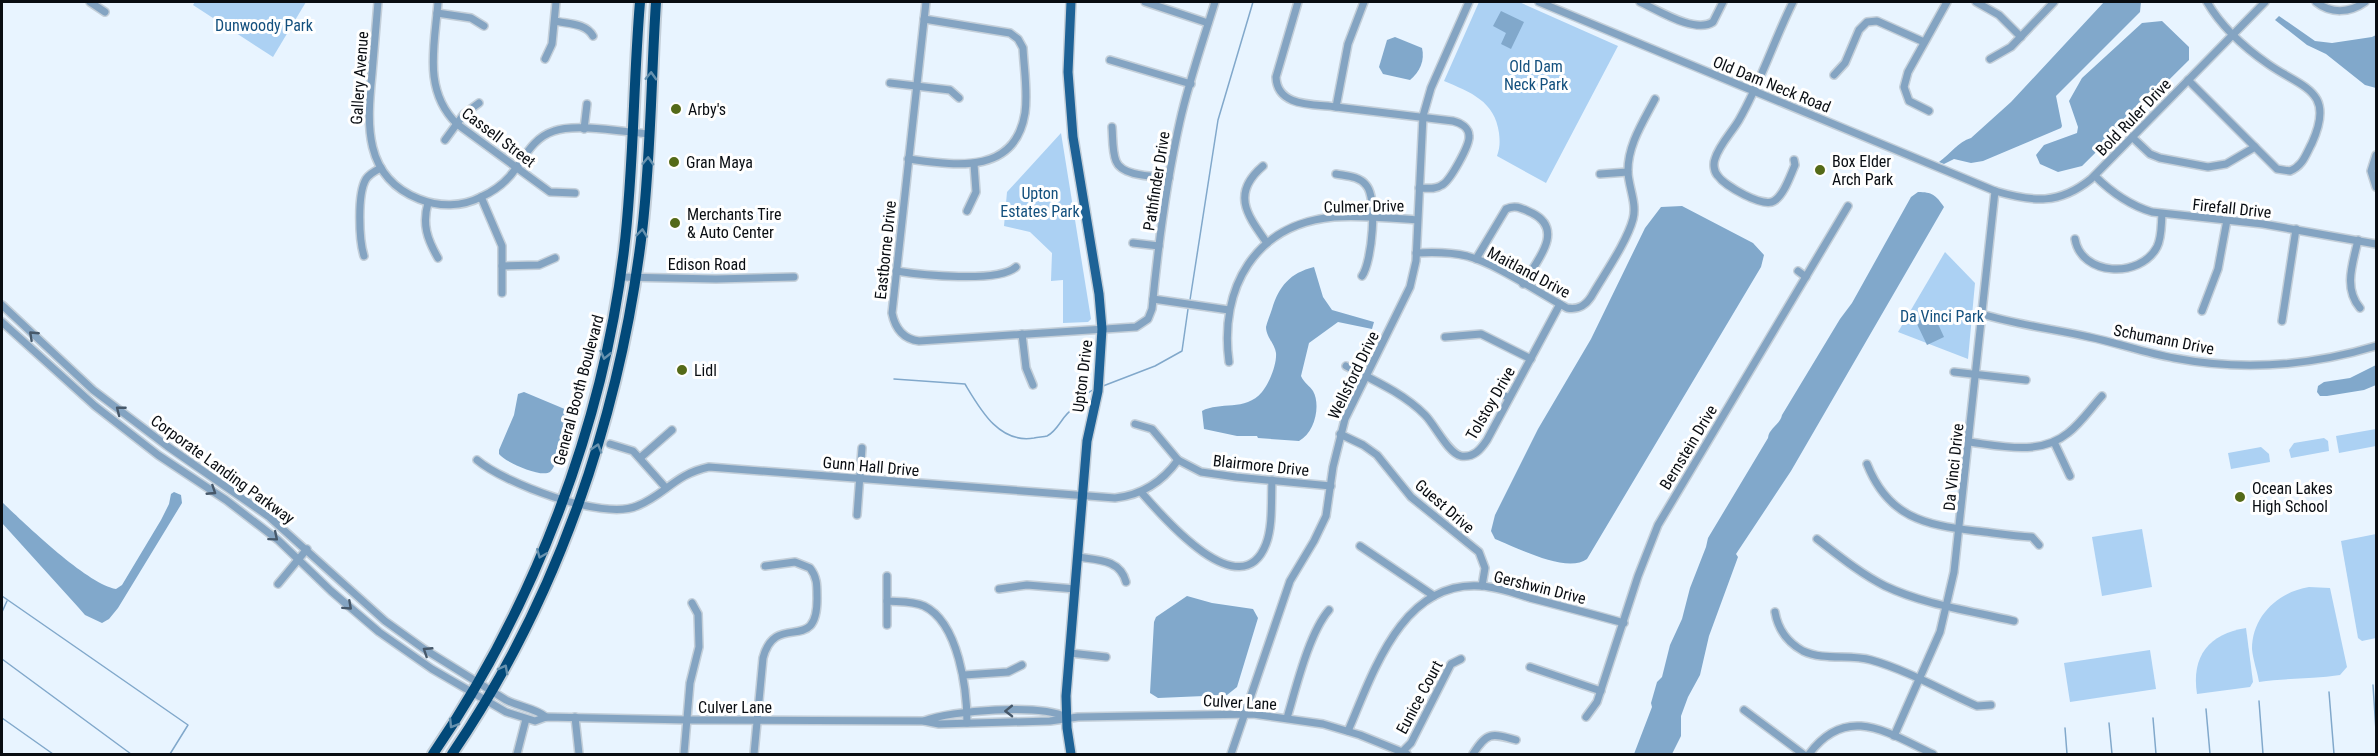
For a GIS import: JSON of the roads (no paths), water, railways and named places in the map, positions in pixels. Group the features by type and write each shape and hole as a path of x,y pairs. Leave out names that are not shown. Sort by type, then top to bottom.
{"highway":[{"name":"General Booth Boulevard","path":"433,754 474,687 525,592 561,500 589,419 606,353 620,277 629,198 640,2"},
{"name":"General Booth Boulevard","path":"452,754 488,696 538,601 579,504 610,401 636,278 643,230 656,2"}],"main road":[{"name":"Upton Drive","path":"1071,2 1068,72 1073,137 1100,294 1102,329 1101,368 1088,441 1070,653 1066,717 1071,754"}],"street":[{"path":"90,2 105,12"},
{"name":"Gallery Avenue","path":"378,2 368,117 370,140 381,168 399,188 414,197 428,203 458,204 481,197 500,185 530,147 542,136 557,130 584,129 649,134"},
{"name":"Cassell Street","path":"438,2 433,79 442,105 457,124 550,192 575,193"},
{"path":"545,59 552,44 556,2"},
{"name":"Eastborne Drive","path":"926,2 896,272 892,317 897,328 910,339 919,341 1102,329"},
{"path":"1145,2 1208,23"},
{"name":"Pathfinder Drive","path":"1102,329 1141,325 1150,315 1169,178 1181,119 1215,2"},
{"path":"1298,2 1276,77 1278,88 1284,96 1293,102 1423,116 1457,122 1466,128 1470,138 1446,183 1437,188 1419,188"},
{"path":"1336,106 1348,44 1364,2"},
{"name":"Wellsford Drive","path":"1230,754 1290,581 1326,516 1340,434 1352,402 1406,300 1414,274 1416,253 1423,116 1431,88 1469,2"},
{"name":"Old Dam Neck Road","path":"1539,2 1995,191"},
{"path":"1640,2 1690,24 1700,26 1713,22 1724,2"},
{"path":"1793,2 1754,92 1715,158 1714,167 1717,176 1745,195 1762,203 1770,203 1780,195 1795,165 1794,160"},
{"path":"1929,111 1913,105 1904,93 1908,72 1947,2"},
{"path":"1976,2 1999,15 2021,37"},
{"path":"1990,59 2005,52 2054,2"},
{"path":"2188,80 2277,169 2285,172 2294,169 2303,161 2318,130 2319,106 2309,88 2270,66 2233,34 2207,2"},
{"name":"Bold Ruler Drive","path":"1995,191 2028,199 2055,198 2080,188 2095,176 2265,2"},
{"path":"2316,2 2328,9 2339,11 2353,9 2365,2"},
{"path":"437,13 471,18 484,26"},
{"path":"908,159 953,165 974,164 989,160 1004,152 1020,129 1026,104 1022,44 1010,33 924,19"},
{"path":"555,21 583,26 593,36"},
{"path":"1834,75 1845,63 1859,30 1867,22 1877,21 1924,42"},
{"path":"1110,60 1191,84"},
{"path":"890,83 950,90 959,98"},
{"name":"Maitland Drive","path":"1416,253 1448,253 1476,259 1560,304 1576,309 1588,302 1630,226 1634,203 1628,172 1633,143 1655,99"},
{"path":"445,140 464,114 479,103"},
{"path":"584,129 587,104"},
{"path":"1112,128 1115,159 1120,167 1130,172 1169,178"},
{"path":"2132,137 2150,153 2160,158 2208,167 2234,161 2255,147"},
{"path":"2376,155 2371,171 2376,187"},
{"path":"967,211 976,192 974,164"},
{"path":"1263,166 1255,173 1247,186 1244,205 1249,217 1267,243"},
{"path":"364,256 359,229 363,185 370,174 381,168"},
{"path":"1600,174 1628,172"},
{"path":"1336,174 1361,180 1372,196 1370,260 1362,276"},
{"name":"Firefall Drive","path":"2095,176 2127,202 2162,214 2296,229 2376,244"},
{"name":"Da Vinci Drive","path":"1894,736 1940,632 1947,605 1960,529 1995,191"},
{"path":"481,197 500,238 502,293"},
{"path":"428,203 425,229 438,258"},
{"name":"Bernstein Drive","path":"1586,717 1594,708 1601,691 1642,565 1658,525 1848,206"},
{"path":"1476,259 1506,209 1519,207 1539,217 1546,223 1549,236 1523,284"},
{"path":"2075,239 2078,251 2089,263 2103,268 2130,267 2145,260 2158,245 2162,214"},
{"name":"Culmer Drive","path":"1229,362 1227,334 1234,287 1244,268 1267,243 1286,231 1316,220 1335,217 1417,220"},
{"path":"2202,311 2218,269 2227,220"},
{"path":"2282,321 2296,229"},
{"path":"2358,240 2350,286 2353,298 2360,308"},
{"path":"1133,243 1159,246"},
{"path":"502,266 539,265 555,258"},
{"path":"896,272 953,276 1004,274 1016,267"},
{"path":"1798,271 1806,277"},
{"name":"Edison Road","path":"620,277 794,277"},
{"path":"1153,299 1229,310"},
{"name":"Tolstoy Drive","path":"1366,376 1410,402 1426,416 1450,449 1462,456 1472,455 1480,450 1560,304"},
{"name":"Corporate Landing Parkway","path":"2,305 65,365 121,411 268,516 385,621 488,696"},
{"name":"Schumann Drive","path":"1982,314 2172,358 2210,363 2265,366 2295,363 2340,356 2376,346"},
{"name":"Corporate Landing Parkway","path":"2,321 57,374 95,406 174,466 248,516 379,632 432,669 474,687 488,696"},
{"path":"1022,334 1026,368 1033,385"},
{"path":"1444,337 1481,334 1531,358"},
{"path":"57,374 65,365"},
{"path":"1346,366 1366,376"},
{"path":"1954,372 2026,380"},
{"path":"1494,390 1509,398"},
{"path":"1969,442 2026,448 2054,442 2072,430 2102,396"},
{"name":"Blairmore Drive","path":"1135,424 1148,426 1156,431 1178,460 1201,471 1236,477 1331,486"},
{"path":"640,458 672,430"},
{"name":"Guest Drive","path":"1340,434 1377,455 1411,497 1479,552 1485,568 1482,586"},
{"path":"2054,442 2070,476"},
{"path":"610,444 633,451 666,488"},
{"path":"857,516 862,448"},
{"path":"174,466 180,455"},
{"name":"Gunn Hall Drive","path":"477,460 499,475 561,500 610,510 630,509 647,501 691,472 718,466 1115,498 1141,492 1162,477 1178,460"},
{"path":"1867,464 1871,475 1883,492 1909,515 1937,526 2032,537 2039,544"},
{"path":"1141,492 1158,512 1198,549 1228,565 1238,566 1255,559 1266,545 1272,480"},
{"path":"1817,539 1881,584 1914,596 2014,621"},
{"path":"1360,546 1434,596"},
{"path":"278,584 307,549"},
{"path":"1078,557 1114,564 1122,572 1126,582"},
{"path":"754,754 763,657 766,648 780,634 801,631 810,627 816,620 818,609 817,581 810,568 801,563 789,562 765,566"},
{"path":"887,576 887,625"},
{"path":"999,589 1027,585 1075,589"},
{"name":"Gershwin Drive","path":"1348,731 1375,668 1390,641 1412,613 1434,596 1461,586 1482,586 1624,622"},
{"path":"887,601 916,603 933,612 955,649 964,675 967,723"},
{"path":"684,754 690,683 699,647 698,614 692,603"},
{"path":"1287,718 1313,639 1321,619 1329,610"},
{"path":"1775,612 1782,633 1803,650 1818,656 1868,659 1977,706 1990,705"},
{"path":"1070,653 1106,657"},
{"name":"Eunice Court","path":"1403,754 1451,664 1461,659"},
{"path":"964,675 1008,672 1022,665"},
{"path":"1530,667 1601,691"},
{"name":"Culver Lane","path":"488,696 540,712 546,717"},
{"name":"Culver Lane","path":"488,696 506,712 535,721 546,717 575,717 758,721 924,721 939,724 1050,722 1066,717 1244,713 1323,724 1348,731 1403,754"},
{"path":"1744,710 1803,754"},
{"name":"Culver Lane","path":"924,721 967,712 1049,711 1066,717"},
{"path":"575,717 579,754"},
{"path":"517,754 526,719"},
{"path":"1809,754 1824,737 1846,727 1873,727 1933,754"},
{"path":"1473,754 1482,741 1489,736 1497,735 1516,740"}],"waterway":[{"path":"1190,300 1218,120 1253,2"},
{"path":"1103,386 1155,366 1182,351 1188,309"},
{"path":"894,379 965,384 992,423 1011,436 1022,438 1047,436 1073,409 1075,402 1094,389"},
{"path":"2,596 188,725 170,754"},
{"path":"2,612 7,601"},
{"path":"2,659 131,754"},
{"path":"2373,685 2376,731"},
{"path":"2329,692 2334,754"},
{"path":"2259,701 2263,754"},
{"path":"2206,709 2210,754"},
{"path":"2,718 53,754"},
{"path":"2153,718 2156,754"},
{"path":"2109,723 2112,754"},
{"path":"2065,728 2067,754"}],"place":[{"name":"Arby's","path":"676,109"},
{"name":"Gran Maya","path":"674,162"},
{"name":"Box Elder Arch Park","path":"1820,170"},
{"name":"Merchants Tire & Auto Center","path":"675,223"},
{"name":"Lidl","path":"682,370"},
{"name":"Ocean Lakes High School","path":"2240,497"}],"park label":[{"name":"Dunwoody Park","path":"264,25"},
{"name":"Old Dam Neck Park","path":"1536,75"},
{"name":"Upton Estates Park","path":"1040,202"},
{"name":"Da Vinci Park","path":"1942,316"}]}
